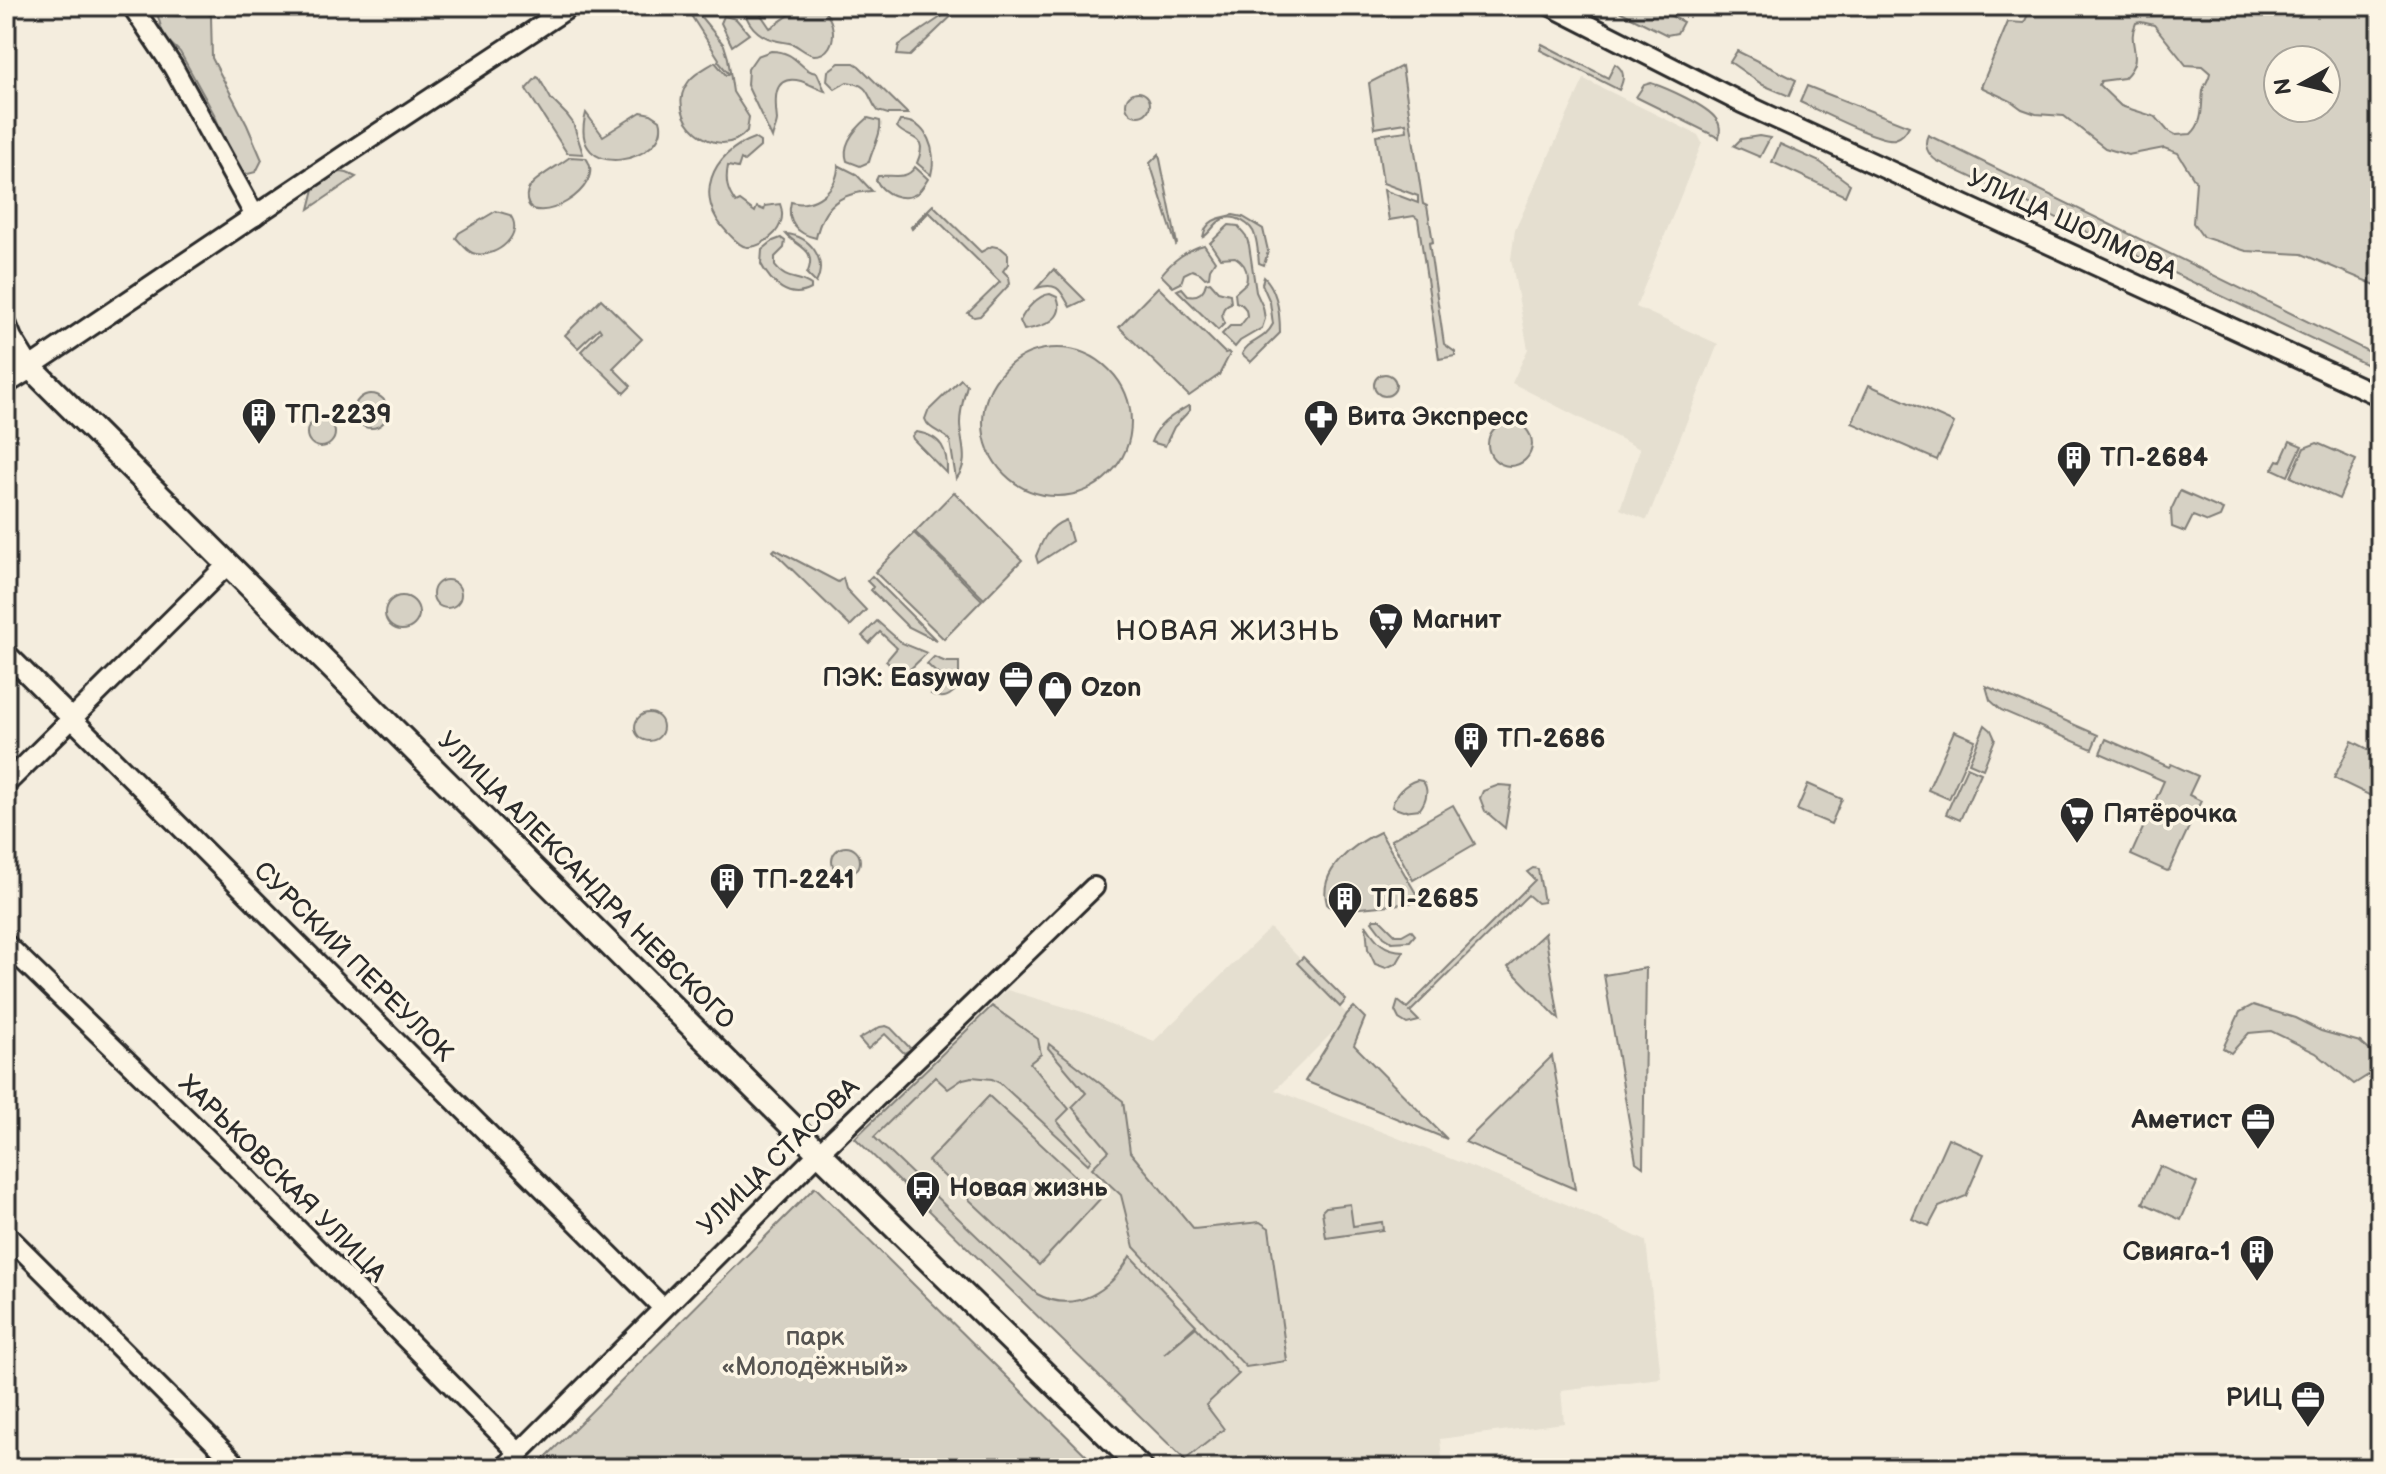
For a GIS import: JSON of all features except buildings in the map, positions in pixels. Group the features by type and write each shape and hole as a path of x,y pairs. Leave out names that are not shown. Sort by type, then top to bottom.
{"street":[{"path":"132,6 173,67 255,216"},
{"path":"6,382 571,6"},
{"name":"УЛИЦА ШОЛМОВА","path":"1551,6 1742,103 2380,396"},
{"name":"УЛИЦА АЛЕКСАНДРА НЕВСКОГО","path":"6,323 30,367 819,1153 1141,1468"},
{"path":"6,784 228,564"},
{"name":"СУРСКИЙ ПЕРЕУЛОК","path":"6,653 663,1308"},
{"name":"УЛИЦА СТАСОВА","path":"504,1468 819,1153 1094,887"},
{"name":"ХАРЬКОВСКАЯ УЛИЦА","path":"6,944 226,1157 519,1453"},
{"path":"6,1234 240,1468"}],"shaded area":[{"path":"1584,79 1698,135 1702,143 1636,307 1718,344 1647,520 1620,509 1640,449 1512,383 1528,349 1511,259 1515,230"},
{"path":"1270,928 1300,959 1296,963 1349,1016 1275,1090 1566,1204 1646,1241 1661,1378 1561,1390 1564,1423 1440,1439 1443,1468 1192,1468 854,1138 1007,990 1086,1013 1154,1041"}],"green space":[{"path":"198,6 211,16 212,58 262,160 256,172 244,175 238,168 214,114 180,52 164,37 157,13 179,16"},
{"path":"685,6 692,6 724,45 733,92 749,117 747,131 735,140 721,143 708,140 687,121 682,108 682,95 697,73 715,62 726,75 729,74"},
{"path":"744,6 755,6 770,28 803,7 818,7 825,12 833,29 829,47 823,53 814,55 793,44 768,38 750,23"},
{"path":"951,6 962,6 910,56 897,55 899,45 950,11"},
{"path":"1609,6 1652,6 1683,22 1677,33 1667,35"},
{"path":"2032,6 2380,6 2380,287 2302,254 2246,251 2203,237 2193,223 2196,182 2178,153 2164,148 2128,155 2105,148 2064,116 2036,114 1981,87 2008,22 2024,23","holes":["2136,23 2154,25 2186,65 2202,66 2210,73 2204,86 2200,119 2191,134 2176,135 2156,117 2121,106 2099,85 2101,81 2124,78 2131,70 2135,57 2133,31"]},
{"path":"724,16 736,19 749,34 732,46 721,23"},
{"path":"1542,44 1608,78 1615,64 1623,76 1619,90 1540,50"},
{"path":"771,51 787,54 806,69 817,73 825,91 801,81 784,81 777,91 777,122 772,138 747,85 748,69 757,56"},
{"path":"1737,51 1796,80 1789,96 1763,85 1730,62"},
{"path":"839,63 859,66 908,114 878,111 865,89 855,83 847,82 835,89 827,81 828,71"},
{"path":"1402,66 1423,204 1427,206 1433,242 1429,243 1444,344 1455,352 1455,356 1439,359 1418,219 1414,216 1389,220 1384,190 1418,203 1418,196 1383,183 1376,135 1407,131 1406,123 1375,128 1369,83"},
{"path":"537,77 551,99 573,123 583,154 567,153 526,89"},
{"path":"1651,83 1686,98 1711,114 1719,124 1719,138 1636,97 1644,85"},
{"path":"1807,86 1909,126 1904,134 1895,139 1863,131 1800,102"},
{"path":"1138,92 1146,96 1150,104 1146,112 1138,116 1130,112 1126,104 1130,96"},
{"path":"641,112 660,120 660,135 651,147 620,160 604,159 591,151 584,136 586,113 603,136"},
{"path":"868,118 880,121 880,131 869,162 860,166 847,161 846,149 854,132"},
{"path":"900,121 910,122 924,132 933,157 931,175 917,163 921,147 919,142 897,127"},
{"path":"1928,135 2380,357 2380,371 1937,161 1927,150"},
{"path":"754,138 760,142 760,147 744,161 741,159 738,168 728,166 729,190 736,203 740,201 755,212 757,207 764,210 765,206 780,204 782,215 772,236 758,245 747,247 736,241 717,219 709,191 718,165 727,154"},
{"path":"1770,138 1760,157 1734,146 1741,139"},
{"path":"1780,144 1820,162 1850,184 1845,196 1772,162"},
{"path":"1159,154 1177,244 1176,245 1150,163"},
{"path":"570,157 586,158 590,170 579,192 554,208 532,208 527,200 531,185"},
{"path":"838,165 856,174 872,191 851,195 835,203 823,217 816,238 803,234 794,226 790,216 791,202 808,203 823,195 834,182"},
{"path":"915,167 928,179 920,191 911,196 893,195 876,180 878,176 907,174"},
{"path":"341,172 356,177 309,209 315,185"},
{"path":"933,205 981,252 992,246 1008,254 1008,264 1003,271 1009,277 1010,284 980,316 974,317 968,313 1000,282 929,212 912,229"},
{"path":"496,211 510,215 514,222 511,237 492,252 470,252 456,238 459,233"},
{"path":"1233,215 1243,217 1263,229 1268,251 1264,265 1259,263 1253,232 1242,221 1223,219 1203,237 1210,223"},
{"path":"1229,225 1238,226 1246,236 1256,292 1265,319 1262,328 1235,347 1222,334 1230,326 1240,326 1247,317 1244,307 1236,302 1235,293 1246,283 1246,271 1235,257 1220,258 1210,243"},
{"path":"786,234 802,239 814,250 820,266 816,283 807,274 810,265 808,254"},
{"path":"781,238 785,241 784,248 775,257 775,266 784,274 811,285 811,289 795,293 788,291 775,283 765,271 761,264 762,250"},
{"path":"1204,245 1215,261 1209,277 1205,278 1192,270 1173,287 1161,275 1181,256"},
{"path":"1054,269 1085,300 1070,307 1055,287 1037,288"},
{"path":"1264,277 1275,295 1280,333 1251,362 1242,354 1273,324 1270,302 1262,284"},
{"path":"1210,282 1218,291 1230,294 1231,303 1223,311 1225,323 1218,330 1177,290 1182,288 1188,295 1195,295"},
{"path":"1158,287 1225,353 1230,354 1219,375 1189,396 1119,327"},
{"path":"1050,294 1057,297 1059,311 1056,317 1038,327 1024,330 1020,321 1025,312 1037,300"},
{"path":"601,299 642,339 613,368 631,386 624,393 581,351 601,331 599,328 578,348 565,335"},
{"path":"1057,348 1085,353 1110,369 1126,394 1131,422 1126,450 1110,475 1085,491 1057,496 1029,491 1004,475 988,450 983,422 988,394 1004,369 1029,353"},
{"path":"1385,374 1393,377 1396,385 1393,393 1385,396 1377,393 1374,385 1377,377"},
{"path":"961,379 967,385 960,418 964,459 956,479 950,441 929,426 925,419 928,411"},
{"path":"1869,385 1954,423 1937,460 1852,423"},
{"path":"371,394 383,399 388,411 383,423 371,428 359,423 354,411 359,399"},
{"path":"1188,406 1190,410 1174,427 1165,446 1151,442 1162,425"},
{"path":"321,419 331,423 335,433 331,443 321,447 311,443 307,433 311,423"},
{"path":"1510,422 1525,429 1532,444 1525,459 1510,466 1495,459 1488,444 1495,429"},
{"path":"916,432 932,437 942,446 947,474 913,439"},
{"path":"2290,441 2302,446 2288,476 2273,469 2278,460 2281,461"},
{"path":"2317,443 2356,460 2339,499 2291,477 2304,448"},
{"path":"2180,491 2223,510 2220,517 2208,522 2193,516 2185,532 2172,527 2171,510"},
{"path":"954,492 1022,560 984,599 915,532"},
{"path":"1066,520 1072,541 1038,563 1036,556 1047,534"},
{"path":"914,533 982,600 944,639 875,572"},
{"path":"775,549 838,582 843,578 846,589 866,610 850,626 773,551"},
{"path":"872,576 937,641 907,626 871,590 873,587 867,581"},
{"path":"447,580 457,584 461,594 457,604 447,608 437,604 433,594 437,584"},
{"path":"402,596 414,601 419,613 414,625 402,630 390,625 385,613 390,601"},
{"path":"877,621 902,643 927,653 902,677 886,661 897,648 880,632 869,643 862,636"},
{"path":"934,657 946,662 959,662 959,686 946,696 931,694 944,680 927,664"},
{"path":"1986,686 2098,735 2092,749 2001,710 1990,700"},
{"path":"649,713 659,717 663,727 659,737 649,741 639,737 635,727 639,717"},
{"path":"1985,725 1995,739 1983,769 1969,763"},
{"path":"1954,731 1975,740 1949,799 1928,790"},
{"path":"2106,739 2169,767 2171,764 2198,776 2189,795 2201,801 2167,871 2131,855 2164,781 2100,753"},
{"path":"2352,741 2380,755 2380,777 2371,796 2334,778"},
{"path":"1967,767 1981,773 1960,820 1946,814"},
{"path":"1417,780 1422,781 1426,791 1420,809 1403,811 1392,807 1400,790"},
{"path":"1808,784 1842,799 1831,824 1797,810"},
{"path":"1499,785 1512,786 1505,828 1485,811 1480,798 1483,791"},
{"path":"1453,805 1475,844 1413,880 1391,840"},
{"path":"1380,832 1421,902 1360,908 1330,907 1325,892 1333,869 1349,851"},
{"path":"846,847 856,851 860,861 856,871 846,875 836,871 832,861 836,851"},
{"path":"1538,869 1544,902 1537,903 1528,895 1410,1012 1419,1021 1407,1024 1399,1019 1395,1011 1398,1001 1407,1008 1535,880 1527,872"},
{"path":"1380,919 1396,935 1411,930 1415,935 1410,941 1392,942 1384,937 1372,921"},
{"path":"1366,925 1381,944 1404,951 1397,963 1386,968 1375,964 1368,949"},
{"path":"1545,933 1559,1019 1508,967"},
{"path":"1303,957 1346,1000 1340,1007 1297,963"},
{"path":"1646,968 1643,1167 1636,1162 1604,975"},
{"path":"2253,1005 2360,1042 2377,1057 2373,1072 2354,1084 2316,1053 2271,1031 2249,1033 2231,1053 2223,1048 2240,1012"},
{"path":"992,1006 1038,1039 1041,1054 1030,1063 1069,1109 1057,1121 1091,1160 1088,1164 992,1079 963,1079 948,1089 935,1077 874,1137 1037,1294 1065,1302 1091,1296 1113,1279 1130,1256 1196,1325 1164,1354 1196,1327 1239,1374 1206,1405 1224,1429 1185,1460 855,1138"},
{"path":"1354,1007 1365,1018 1354,1045 1447,1139 1305,1081"},
{"path":"886,1026 911,1049 904,1053 885,1034 868,1049 859,1039"},
{"path":"1049,1044 1123,1101 1130,1152 1194,1229 1260,1222 1269,1228 1287,1361 1246,1367 1134,1247 1121,1195 1092,1168 1109,1151 1072,1107 1086,1093 1048,1048"},
{"path":"1552,1056 1575,1189 1465,1142"},
{"path":"989,1096 1100,1199 1039,1265 928,1161"},
{"path":"1948,1138 1984,1154 1966,1196 1939,1207 1929,1226 1912,1219"},
{"path":"2160,1166 2197,1183 2181,1220 2143,1203"},
{"name":"парк «Молодёжный»","path":"815,1187 1099,1468 535,1468"},
{"path":"1350,1204 1353,1226 1382,1222 1383,1230 1326,1238 1322,1211 1326,1207"}],"place":[{"name":"ТП-2239","path":"259,446"},
{"name":"Вита Экспресс","path":"1321,448"},
{"name":"ТП-2684","path":"2074,489"},
{"name":"Магнит","path":"1386,651"},
{"name":"ПЭК: Easyway","path":"1016,709"},
{"name":"Ozon","path":"1055,719"},
{"name":"ТП-2686","path":"1471,770"},
{"name":"Пятёрочка","path":"2077,845"},
{"name":"ТП-2241","path":"727,911"},
{"name":"ТП-2685","path":"1345,930"},
{"name":"Аметист","path":"2258,1151"},
{"name":"Новая жизнь","path":"923,1219"},
{"name":"Свияга-1","path":"2257,1283"},
{"name":"РИЦ","path":"2308,1429"}],"district":[{"name":"НОВАЯ ЖИЗНЬ","path":"1228,631"}]}
